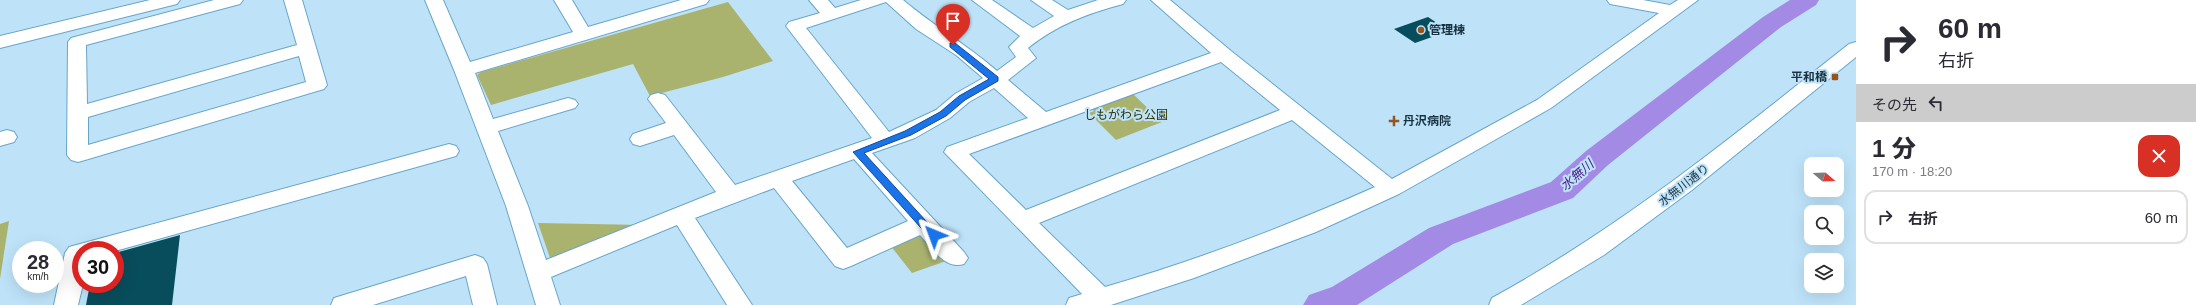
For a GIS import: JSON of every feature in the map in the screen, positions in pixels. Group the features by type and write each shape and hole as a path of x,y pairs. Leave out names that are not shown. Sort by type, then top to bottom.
{"street":[{"path":"0,42 171,0"},
{"path":"234,0 77,42 78,155 317,84 293,0"},
{"path":"434,0 464,70 517,206 539,272 548,305"},
{"path":"563,0 584,35"},
{"path":"464,70 700,0"},
{"path":"818,0 832,15"},
{"path":"879,0 795,26 884,140"},
{"path":"892,0 922,25 963,52 1043,120"},
{"path":"1040,0 1068,18"},
{"path":"539,272 730,195 858,152 884,140 908,133 943,114 962,98 1027,58 1018,47 1031,35 1090,8 1118,0"},
{"path":"1160,0 1224,55 1391,189"},
{"path":"1616,0 1680,4"},
{"path":"991,2 1031,35"},
{"path":"1078,305 1102,299 1186,272 1308,226 1391,189 1544,104 1680,4"},
{"path":"78,112 307,48"},
{"name":"水無川通り","path":"1501,305 1606,243 1678,190 1856,48"},
{"path":"1102,299 954,152 1224,55"},
{"path":"487,128 568,104"},
{"path":"640,139 672,112 730,195"},
{"path":"1024,220 1294,112"},
{"path":"123,241 449,151"},
{"path":"858,152 956,258"},
{"path":"778,178 843,260 923,224"},
{"path":"682,215 740,305"},
{"path":"343,305 475,264 485,305"},
{"path":"66,305 72,280"}],"green space":[{"path":"728,2 773,61 723,77 650,96 633,64 491,105 477,75 481,72"},
{"name":"しもがわら公園","path":"1132,93 1162,122 1116,140 1089,113 1094,111 1091,108"},
{"path":"9,221 0,279 0,224"},
{"path":"538,223 644,225 557,259 550,258"},
{"path":"916,232 949,260 912,273 890,245"}],"building":[{"name":"管理棟","path":"1428,17 1449,31 1415,43 1394,29"},
{"path":"180,235 172,305 86,305 88,293 124,293 124,251"}],"waterway":[{"name":"水無川","path":"1321,305 1344,296 1441,236 1562,190 1597,158 1772,22 1807,0"}],"place":[{"name":"管理棟","path":"1421,30"},
{"name":"平和橋","path":"1835,77"},
{"name":"丹沢病院","path":"1394,121"}],"route":[{"path":"934,235 858,152 884,140 908,133 943,114 962,98 995,79 953,45"}]}
